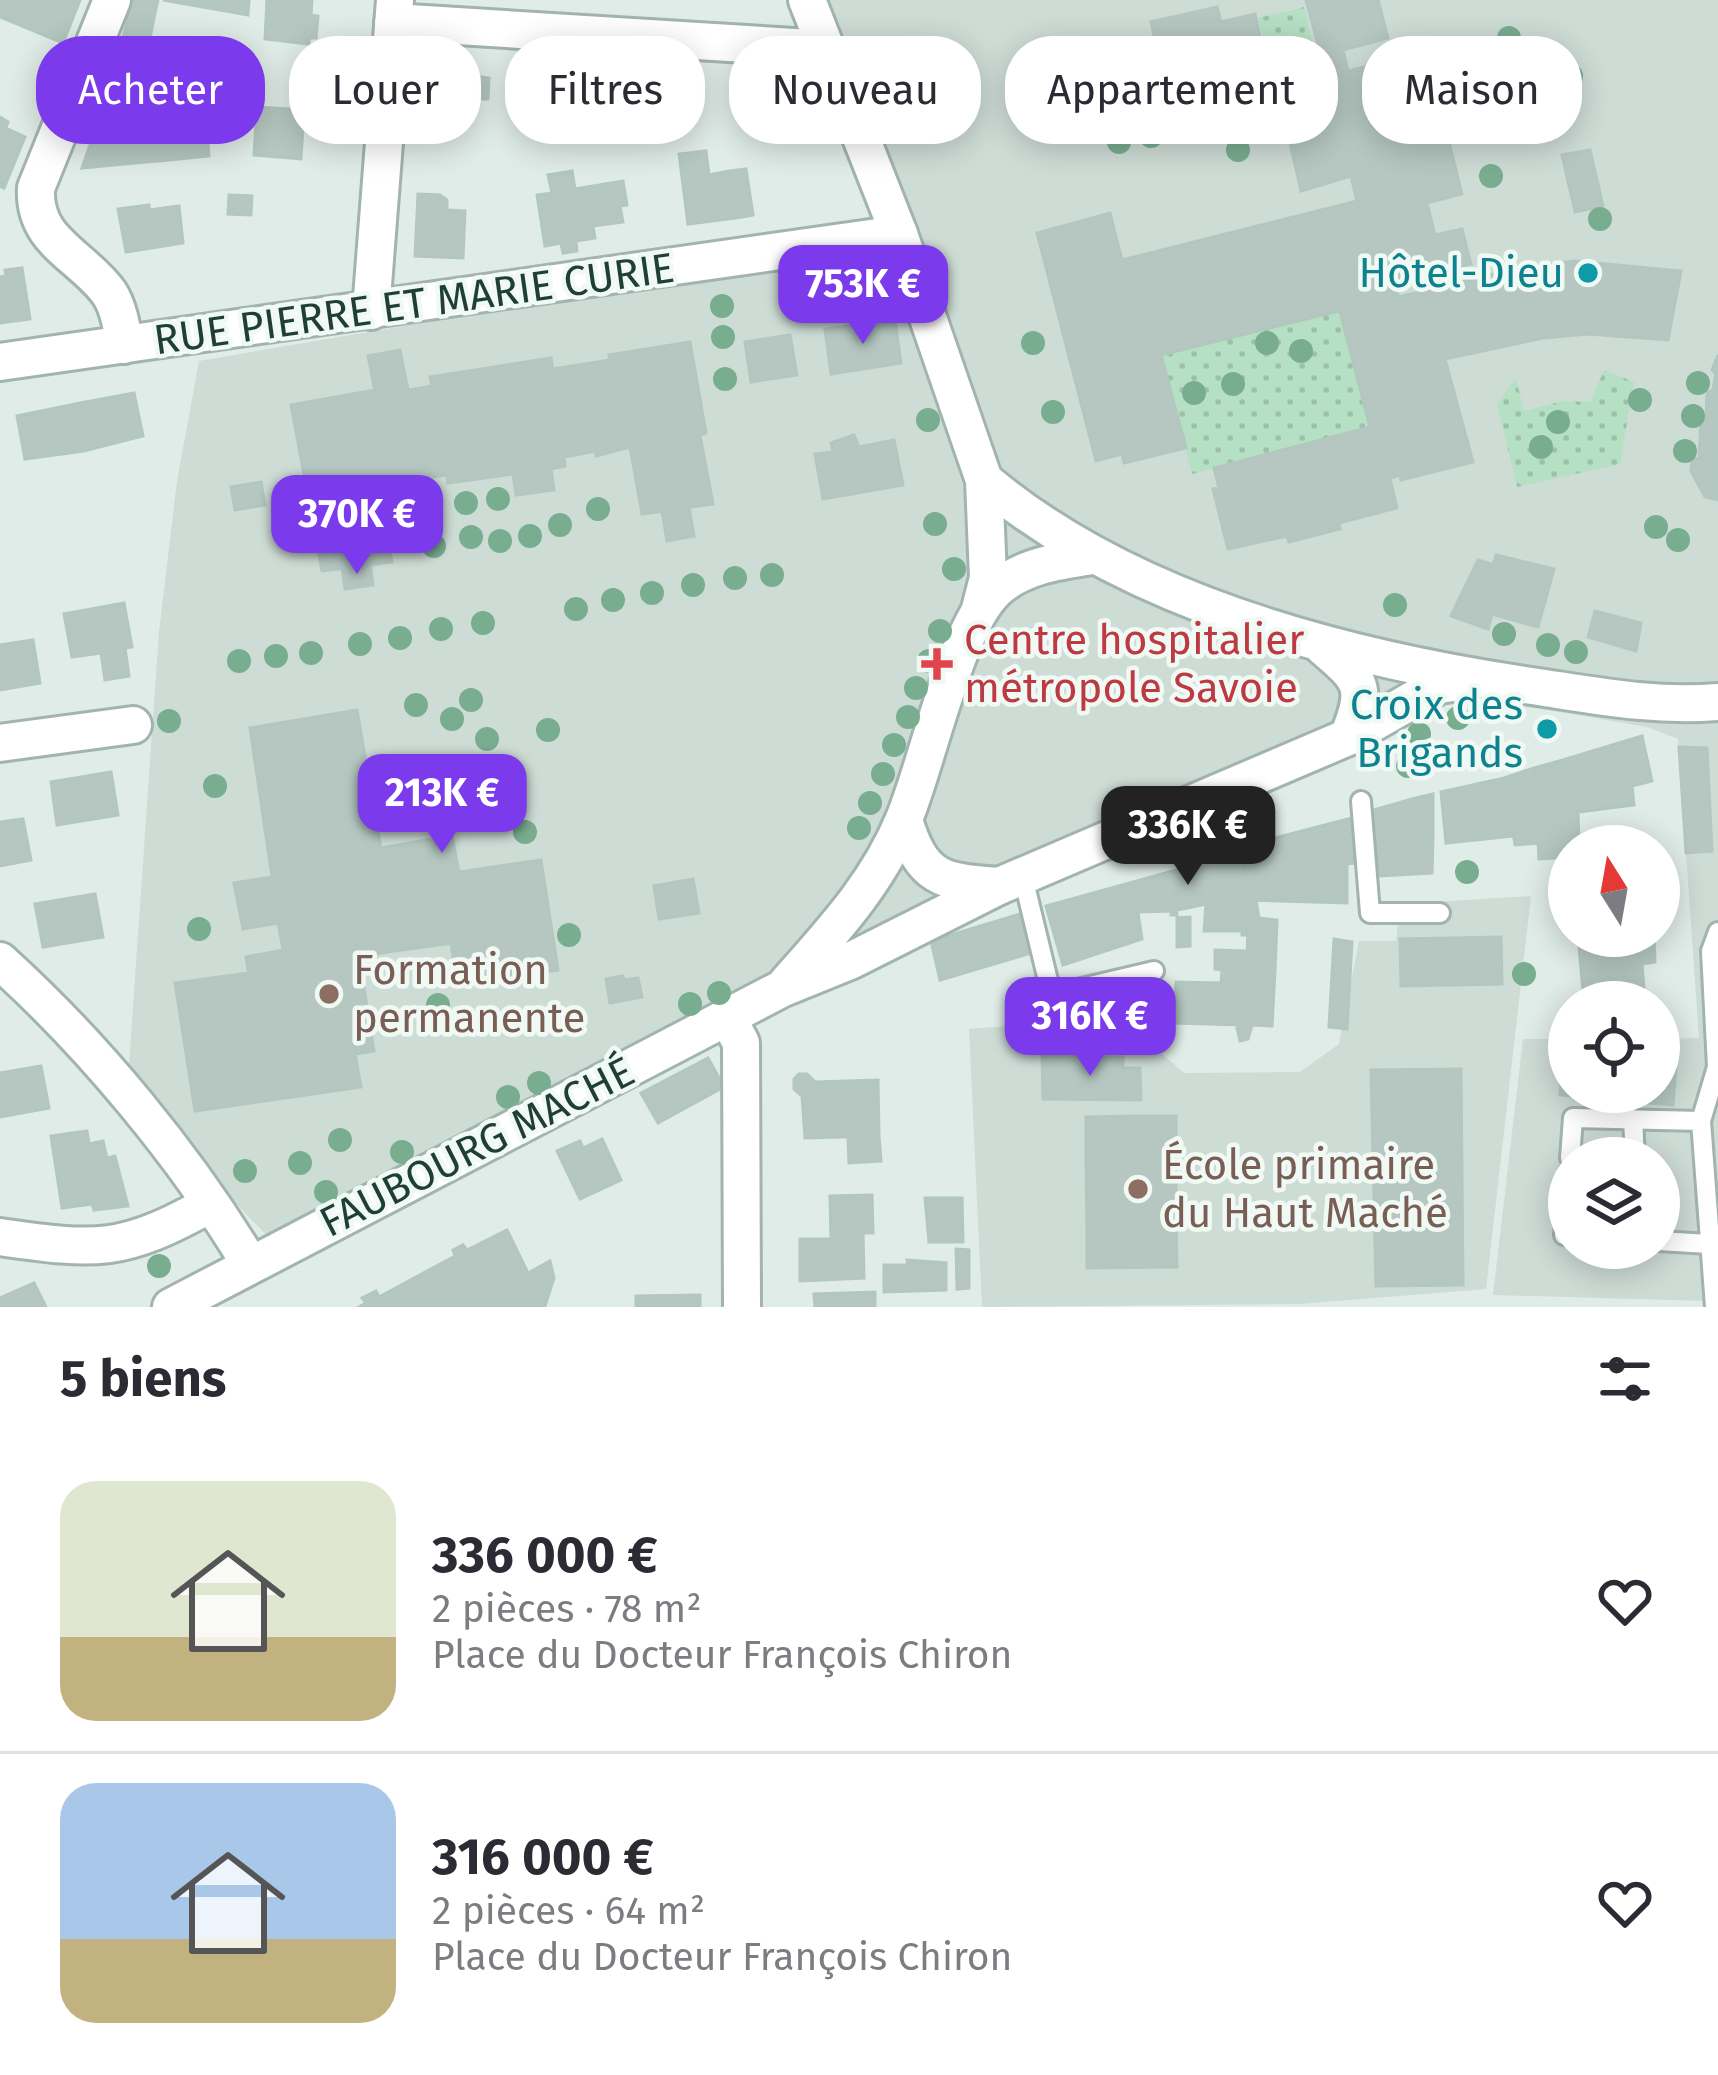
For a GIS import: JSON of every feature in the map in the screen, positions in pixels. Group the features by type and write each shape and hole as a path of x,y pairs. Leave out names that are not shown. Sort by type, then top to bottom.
{"street":[{"path":"112,0 36,188 35,209 46,230 110,292 124,345"},
{"path":"806,0 821,36"},
{"path":"371,311 394,11 729,40"},
{"path":"863,144 984,481 988,578 980,609"},
{"name":"RUE PIERRE ET MARIE CURIE","path":"0,362 899,234"},
{"path":"984,481 1092,556 1323,646 1480,679 1700,704 1718,721"},
{"path":"980,609 998,587 1023,572 1092,556"},
{"name":"FAUBOURG MACHÉ","path":"783,988 859,902 904,820 980,609"},
{"path":"1323,646 1358,676 1362,703 1348,737"},
{"path":"1384,717 1402,661"},
{"path":"1384,717 1438,685 1480,679"},
{"name":"FAUBOURG MACHÉ","path":"171,1307 783,988 852,960 1011,881 1348,737 1384,717"},
{"path":"0,743 133,725"},
{"path":"904,820 914,854 927,870 963,884 1011,881"},
{"path":"0,961 61,1019 210,1204 250,1264"},
{"path":"728,1018 741,1043 742,1307"},
{"path":"0,1238 76,1246 128,1243 210,1204"}],"lane":[{"path":"1361,801 1370,913 1440,913"},
{"path":"1011,881 1058,1022 1069,991 1154,970"},
{"path":"1714,1307 1709,1244 1712,1163 1701,1120 1717,1067 1712,951 1718,932"},
{"path":"1572,1137 1573,1118 1701,1120"},
{"path":"1633,1119 1634,1137"},
{"path":"1680,1242 1709,1244"}],"shaded area":[{"name":"Centre hospitalier métropole Savoie","path":"828,0 1718,0 1718,1307 1706,1301 1493,1295 1523,1039 1548,1039 1548,1113 1680,1113 1680,1038 1699,1038 1678,739 1647,727 1466,696 850,955 292,1261 127,1093 159,632 177,481 199,361 919,238 883,144 981,144 981,36 842,36"},
{"path":"1531,896 1486,1289 1300,1304 982,1307 969,1029 1058,1022 1134,1030 1184,1073 1300,1072 1339,1044 1359,941 1396,941 1400,904"}],"green space":[{"path":"1304,7 1311,36 1263,36 1258,18"},
{"path":"1339,311 1370,427 1192,474 1161,355"},
{"path":"1604,370 1634,382 1620,464 1517,487 1497,404 1516,378 1524,411 1563,401 1590,402"}],"building":[{"path":"0,0 80,0 66,36 46,36 0,17"},
{"path":"132,0 158,0 154,18 129,13"},
{"path":"163,0 249,0 248,15"},
{"path":"267,0 312,0 311,15 318,16 316,36 289,36 289,42 265,39"},
{"name":"Hôtel-Dieu","path":"1306,0 1378,0 1387,36 1362,36 1362,45 1343,50 1348,71 1362,68 1362,144 1450,144 1462,194 1427,203 1435,235 1462,229 1471,264 1395,283 1398,297 1523,267 1575,261 1681,271 1668,340 1588,334 1543,338 1445,359 1473,462 1401,480 1400,475 1390,478 1397,508 1339,523 1340,529 1289,542 1287,536 1228,549 1213,489 1219,488 1214,468 1370,427 1333,285 1374,276 1351,176 1301,191 1290,144 1338,144 1338,36 1316,36"},
{"name":"Hôtel-Dieu","path":"1217,7 1221,22 1255,14 1260,36 1154,36 1151,22"},
{"path":"129,13 154,18 150,36 123,36"},
{"path":"481,77 489,78 488,99 481,99"},
{"path":"265,108 289,109 289,144 302,144 301,159 254,155 255,144 265,144"},
{"path":"0,117 8,122 6,128 25,137 4,188 0,186"},
{"path":"90,144 156,144 158,161 82,168"},
{"path":"156,144 208,144 209,156 158,161"},
{"path":"1590,150 1603,206 1575,212 1562,155"},
{"path":"706,151 709,175 729,171 736,218 688,224 679,154"},
{"path":"746,169 753,215 736,218 729,171"},
{"path":"572,171 575,189 623,181 627,205 620,206 623,222 593,226 595,238 576,241 577,251 563,253 561,243 545,246 537,195 552,193 548,175"},
{"path":"418,194 440,195 447,200 447,210 465,211 463,258 415,256"},
{"path":"229,195 252,196 251,215 228,214"},
{"path":"1357,201 1374,276 1333,285 1334,291 1144,339 1169,442 1096,461 1037,233 1110,213 1122,260"},
{"path":"149,205 149,210 179,206 183,243 126,252 118,209"},
{"path":"22,268 30,319 0,323 0,277 6,276 5,270"},
{"path":"1334,291 1339,311 1161,355 1186,448 1124,463 1122,454 1169,442 1144,339"},
{"path":"895,320 901,363 831,374 825,329"},
{"path":"790,335 797,375 751,382 745,342"},
{"path":"690,342 713,504 642,514 630,447 596,456 596,451 564,457 565,466 551,469 448,483 447,475 415,479 416,486 393,491 395,505 382,508 392,562 322,571 291,405 375,390 376,396 432,386 430,377 551,358 553,369"},
{"path":"400,350 408,390 376,396 368,356"},
{"path":"1718,355 1718,500 1705,497 1691,471 1692,461 1699,457 1701,422 1706,420 1707,392 1713,390 1716,374 1712,370"},
{"path":"134,393 143,436 84,451 75,404"},
{"path":"75,404 84,451 25,459 17,416"},
{"path":"854,435 859,447 894,440 903,485 823,499 815,454 833,452 831,443"},
{"path":"551,469 554,490 516,495 513,474"},
{"path":"261,482 265,505 235,510 231,487"},
{"path":"689,507 694,536 667,541 662,511"},
{"path":"1496,555 1554,569 1538,627 1481,611"},
{"path":"1478,560 1494,565 1481,611 1492,614 1488,629 1451,616"},
{"path":"370,565 373,585 345,589 342,568"},
{"path":"124,603 132,647 125,648 129,676 105,680 101,653 72,657 64,614"},
{"path":"1595,611 1641,623 1636,651 1588,637"},
{"path":"33,640 40,683 0,690 0,645"},
{"path":"357,710 381,848 426,840 432,876 541,860 558,970 495,980 489,938 394,951 390,926 355,933 359,957 322,963 321,955 285,959 278,923 243,929 234,883 272,877 250,728"},
{"path":"1642,736 1652,781 1632,786 1634,805 1578,812 1566,759"},
{"path":"1679,747 1707,748 1712,851 1686,853"},
{"path":"1566,759 1578,812 1578,825 1548,825 1548,858 1539,859 1534,768"},
{"path":"1534,768 1540,843 1515,845 1504,778"},
{"path":"111,772 118,815 57,825 51,782"},
{"path":"1504,778 1514,836 1446,843 1441,792"},
{"path":"1433,794 1433,837 1414,840 1412,799"},
{"path":"1412,799 1414,840 1433,837 1432,873 1379,876 1370,811"},
{"path":"1352,818 1357,863 1347,864 1347,903 1249,900 1241,847"},
{"path":"23,819 31,860 0,866 0,822"},
{"path":"452,836 459,872 432,876 426,840"},
{"path":"1242,852 1249,900 1247,935 1220,931 1224,896 1218,859"},
{"path":"1218,859 1224,896 1220,931 1204,931 1206,904 1196,865"},
{"path":"1196,865 1206,904 1178,910 1173,871"},
{"path":"1173,871 1177,915 1171,915 1172,911 1138,912 1142,939 1063,965 1046,906"},
{"path":"693,879 699,913 659,919 654,886"},
{"path":"95,894 103,937 43,947 35,904"},
{"path":"1249,900 1256,900 1259,918 1277,920 1272,1026 1252,1025 1248,1039 1240,1041 1237,1028 1242,1025 1246,986"},
{"path":"1020,914 1031,953 940,980 931,941"},
{"path":"1190,917 1190,946 1177,947 1177,918"},
{"path":"390,926 394,951 359,957 355,933"},
{"path":"1501,937 1502,984 1401,986 1400,939"},
{"path":"489,938 495,980 457,985 451,943"},
{"path":"1334,939 1352,942 1347,1029 1329,1027"},
{"path":"283,950 285,959 321,955 322,963 340,960 355,1054 263,1067 246,957"},
{"path":"1215,950 1246,951 1242,1025 1174,1023 1176,982 1221,983"},
{"path":"359,957 374,1051 355,1054 341,961"},
{"path":"1580,957 1655,957 1655,962 1642,964 1643,981 1582,981"},
{"path":"249,973 263,1067 355,1054 361,1087 195,1111 175,983"},
{"path":"623,976 624,980 638,978 642,997 610,1003 606,979"},
{"path":"1042,1056 1123,1057 1123,1068 1140,1068 1141,1100 1043,1099"},
{"path":"708,1058 724,1087 658,1123 641,1093"},
{"path":"41,1066 49,1108 0,1117 0,1073"},
{"path":"1461,1069 1463,1285 1376,1286 1371,1070"},
{"path":"799,1074 815,1082 878,1080 879,1136 805,1138 802,1096 794,1089"},
{"path":"1176,1116 1176,1161 1086,1162 1086,1117"},
{"path":"87,1131 89,1144 103,1141 107,1158 115,1156 128,1206 62,1208 51,1136"},
{"path":"879,1136 881,1161 849,1163 848,1138"},
{"path":"602,1139 621,1180 580,1199 557,1151 580,1141 583,1148"},
{"path":"1176,1161 1176,1221 1087,1224 1086,1162"},
{"path":"872,1195 873,1233 863,1233 864,1278 800,1281 800,1239 831,1239 830,1196"},
{"path":"925,1198 962,1198 963,1242 929,1242"},
{"path":"1176,1221 1177,1267 1087,1268 1087,1224"},
{"path":"507,1230 528,1273 550,1261 554,1278 545,1306 359,1307 366,1303 362,1298 376,1291 379,1297 455,1256 453,1250 463,1245 467,1250"},
{"path":"956,1249 969,1250 969,1288 957,1289"},
{"path":"907,1260 946,1263 946,1290 884,1292 884,1265 908,1265"},
{"path":"34,1283 46,1307 0,1307 0,1298"},
{"path":"875,1292 875,1307 815,1307 814,1294"},
{"path":"700,1295 700,1307 636,1307 636,1296"}],"place":[{"name":"Hôtel-Dieu","path":"1588,273"},
{"name":"Centre hospitalier métropole Savoie","path":"937,664"},
{"name":"Croix des Brigands","path":"1547,729"},
{"name":"Formation permanente","path":"329,994"},
{"name":"École primaire du Haut Maché","path":"1138,1189"}]}
